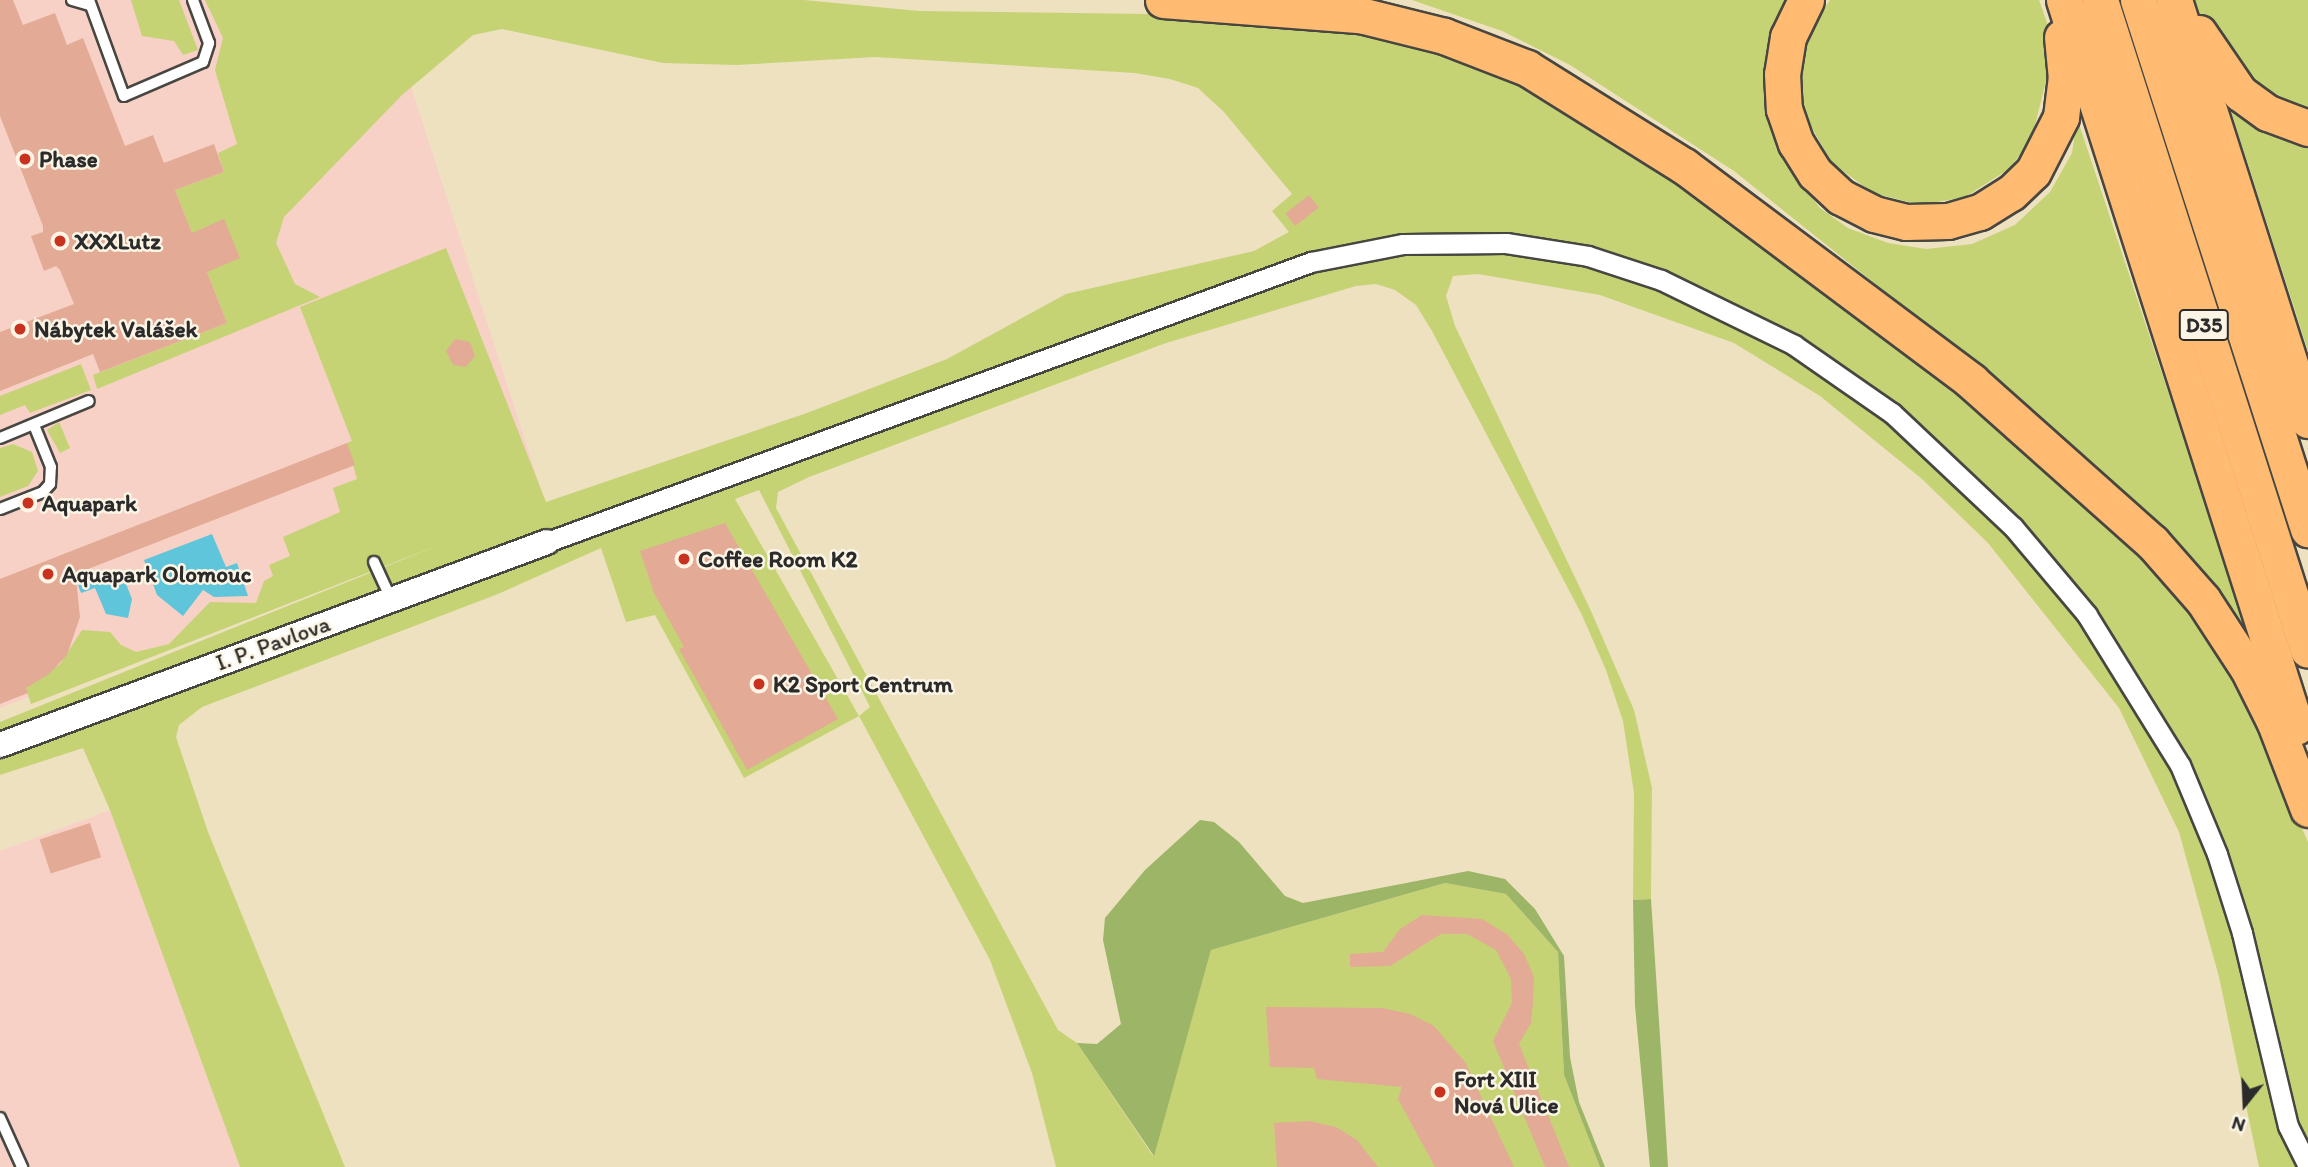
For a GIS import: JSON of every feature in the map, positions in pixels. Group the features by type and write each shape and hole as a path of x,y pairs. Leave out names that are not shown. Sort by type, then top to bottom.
{"highway":[{"path":"1163,0 1360,15 1444,36 1527,68 1738,204 1971,381 2068,463 2166,556 2203,600 2248,669 2275,723 2308,809"},
{"path":"1807,0 1788,37 1782,74 1787,120 1796,144 1823,181 1852,204 1884,217 1926,223 1970,216 1999,202 2026,180 2048,149 2061,117 2066,79 2053,0"},
{"path":"2064,0 2308,768"},
{"name":"D35","path":"2100,0 2308,650"},
{"name":"D35","path":"2138,0 2308,529"},
{"path":"2175,0 2308,420"},
{"path":"2182,0 2213,58 2240,93 2268,113 2308,128"}],"street":[{"path":"547,542 1311,262 1403,244 1506,243 1588,256 1648,275 1794,345 1892,413 2013,527 2087,615 2180,765 2217,854 2242,933 2288,1126 2308,1166"},
{"name":"I. P. Pavlova","path":"0,744 547,542"}],"lane":[{"path":"72,0 90,2 124,96 203,62 209,43 192,0"},
{"path":"0,438 89,401"},
{"path":"0,509 43,492 50,484 51,467 34,425"},
{"path":"374,562 391,600"},
{"path":"0,1118 22,1167"}],"shaded area":[{"path":"0,0 383,0 545,502 0,708"},
{"path":"110,810 240,1167 0,1167 0,851"}],"green space":[{"path":"131,0 179,0 198,50 183,55 174,41 142,36"},
{"path":"205,0 804,0 919,11 1227,15 1382,30 1509,74 1759,234 2100,506 2219,641 2308,842 2308,1167 2259,1167 2219,977 2179,832 2119,708 1988,543 1922,479 1820,396 1734,343 1600,295 1478,274 1453,276 1446,296 1455,326 1591,611 1634,710 1652,788 1651,899 1633,900 1634,793 1623,721 1606,670 1581,613 1432,331 1416,305 1395,290 1376,284 1356,286 1166,343 809,477 778,492 776,508 1058,1030 1077,1043 1153,1156 1211,950 1445,883 1506,894 1558,952 1564,1075 1600,1167 1056,1167 1032,1073 990,960 859,716 744,778 655,615 626,622 601,548 498,594 202,707 179,725 176,737 208,832 345,1167 240,1167 110,810 83,748 0,775 0,722 444,543 31,704 26,688 60,664 82,630 110,632 121,645 136,652 169,644 210,602 256,603 264,581 273,576 269,565 290,556 283,537 340,512 333,488 357,479 347,443 352,441 300,307 446,248 546,502 807,413 947,359 1066,294 1254,251 1289,232 1272,211 1292,194 1224,112 1198,88 1170,79 1135,73 875,57 736,65 663,63 502,29 473,35 402,95 284,217 276,243 295,284 320,297 97,389 93,375 227,323 175,190 224,172 218,153 237,144 215,70 223,38","holes":["759,490 870,707 859,716 735,499"]},
{"path":"1412,0 1790,0 1775,136 1793,173 1820,208 1848,228 1888,243 1926,249 1972,244 2015,225 2050,192 2072,153 2077,118 2248,632 2199,567 2140,505 1998,382 1734,171 1570,65 1502,31"},
{"path":"1830,0 2039,0 2051,34 2050,65 2031,141 2009,169 1965,197 1920,205 1873,193 1832,163 1805,116 1800,74 1810,31"},
{"path":"2192,0 2308,0 2308,118 2277,109 2206,38"},
{"path":"2229,105 2268,132 2308,146 2308,351"},
{"path":"81,364 91,390 30,413 25,405 0,415 0,396"},
{"path":"59,422 70,448 60,453 47,430"},
{"path":"13,444 32,452 38,471 28,486 0,497 0,448"},
{"path":"1200,820 1214,822 1239,842 1285,896 1303,903 1468,871 1505,879 1535,909 1564,956 1570,1057 1579,1102 1605,1167 1600,1167 1564,1075 1558,952 1506,894 1445,883 1211,950 1154,1156 1077,1043 1097,1044 1121,1024 1103,940 1105,918 1145,870"},
{"path":"1651,899 1668,1167 1650,1167 1635,1006 1633,900"}],"water":[{"path":"212,534 226,567 237,563 248,596 214,597 203,590 183,616 157,595 144,560"},
{"path":"120,569 132,599 128,618 106,614 95,588 81,593 78,585"}],"building":[{"path":"0,0 13,0 23,25 55,13 67,45 83,38 125,146 153,135 164,163 214,144 224,172 175,190 192,233 224,219 240,258 207,272 227,323 100,372 93,354 0,391 0,332 74,304 60,270 56,266 44,271 31,236 43,232 43,226 0,116"},
{"path":"1309,195 1319,208 1295,226 1285,213"},
{"path":"455,339 470,342 475,356 466,367 453,365 446,351"},
{"name":"Aquapark Olomouc","path":"347,443 355,465 83,571 84,576 76,579 80,617 67,655 49,674 26,688 28,693 0,704 0,579"},
{"name":"K2 Sport Centrum","path":"725,523 838,719 747,770 679,649 684,647 654,593 640,551"},
{"path":"90,823 101,857 51,874 40,839"},
{"path":"1422,915 1482,919 1508,935 1524,954 1534,977 1533,1003 1531,1023 1519,1044 1569,1167 1545,1167 1493,1041 1512,1003 1511,979 1496,950 1467,934 1441,934 1390,966 1350,967 1350,954 1383,952 1400,929"},
{"name":"Fort XIII Nová Ulice","path":"1266,1007 1382,1008 1410,1014 1434,1026 1465,1062 1514,1167 1435,1167 1398,1099 1402,1087 1317,1079 1314,1068 1270,1067"},
{"path":"1309,1121 1336,1127 1357,1140 1378,1167 1277,1167 1274,1123"}],"place":[{"name":"Phase","path":"25,159"},
{"name":"XXXLutz","path":"60,241"},
{"name":"Nábytek Valášek","path":"20,329"},
{"name":"Aquapark","path":"28,503"},
{"name":"Coffee Room K2","path":"684,559"},
{"name":"Aquapark Olomouc","path":"48,574"},
{"name":"K2 Sport Centrum","path":"759,684"},
{"name":"Fort XIII Nová Ulice","path":"1440,1092"}]}
